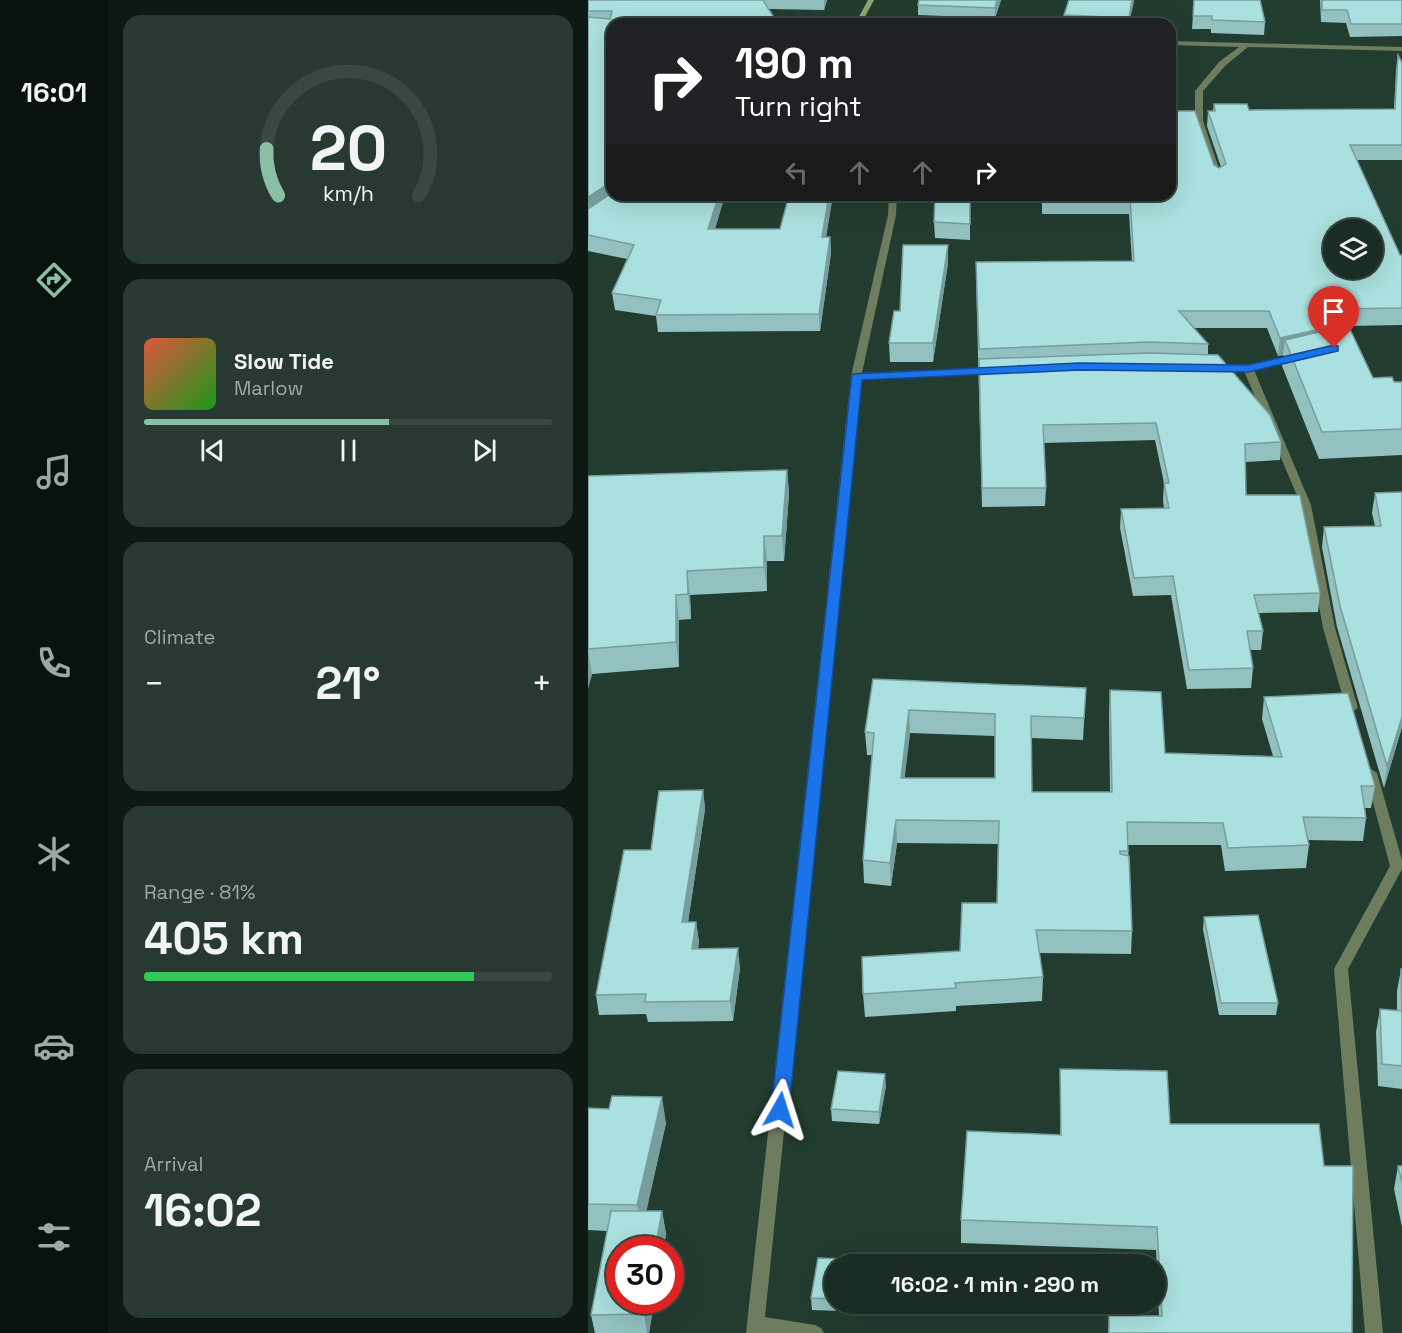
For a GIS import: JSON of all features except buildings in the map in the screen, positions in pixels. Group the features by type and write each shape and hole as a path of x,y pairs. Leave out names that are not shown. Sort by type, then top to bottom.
{"main road":[{"path":"861,18 871,0"}],"street":[{"path":"1176,43 1402,49"},
{"path":"1219,180 1199,121 1198,92 1222,64 1246,45"},
{"path":"815,1333 757,1328 856,376 892,215 893,201"},
{"path":"1203,367 1248,368 1312,353"},
{"path":"1248,368 1306,505 1329,627 1355,718"},
{"path":"856,376 1010,369"},
{"path":"1368,764 1397,866 1341,969 1374,1333"}],"route":[{"path":"780,1110 856,376 1148,365 1248,368 1334,348"}]}
